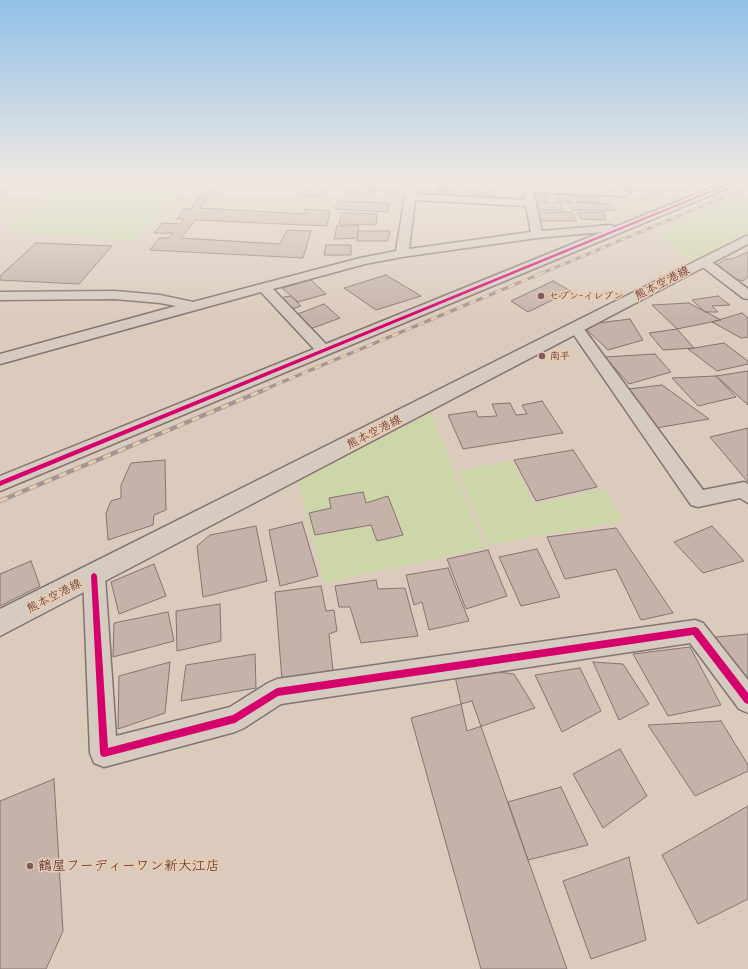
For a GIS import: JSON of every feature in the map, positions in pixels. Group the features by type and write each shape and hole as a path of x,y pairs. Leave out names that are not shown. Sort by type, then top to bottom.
{"main road":[{"name":"熊本空港線","path":"0,623 748,239"}],"street":[{"path":"402,253 406,228"},
{"path":"536,228 537,234"},
{"path":"0,359 364,261 402,253 537,234 603,228"},
{"path":"0,484 624,228"},
{"path":"704,262 748,295"},
{"path":"264,287 324,351"},
{"path":"0,296 115,295 160,299 193,306"},
{"path":"576,328 698,499 744,490 748,495"},
{"path":"94,576 104,753 235,720 278,692 695,631 748,700"}],"green space":[{"path":"9,228 146,228 135,241 4,232"},
{"path":"668,228 748,228 748,233 689,263 657,233"},
{"path":"431,413 485,548 324,583 298,481"},
{"path":"512,460 534,504 605,489 623,521 489,545 458,471"}],"building":[{"path":"158,228 189,228 181,238 280,244 287,230 311,231 303,258 150,250 159,238 169,238 173,233 154,233"},
{"path":"336,228 359,228 357,238 334,239"},
{"path":"358,231 390,231 388,241 357,241"},
{"path":"36,243 112,246 79,284 0,280 0,276"},
{"path":"326,245 351,245 351,255 324,255"},
{"path":"748,252 748,277 743,281 707,271 726,259 732,259"},
{"path":"386,275 421,296 376,310 344,288"},
{"path":"311,280 326,294 298,302 282,288"},
{"name":"セブン-イレブン","path":"553,281 571,291 528,312 511,301"},
{"path":"291,296 301,306 289,310 279,298"},
{"path":"718,296 730,305 712,306 718,312 705,312 692,300"},
{"path":"689,303 721,320 677,329 652,305"},
{"path":"324,304 340,318 310,329 295,315"},
{"path":"742,313 748,318 748,337 741,338 712,322"},
{"path":"630,319 643,340 608,350 582,325"},
{"path":"677,329 694,348 663,350 649,333"},
{"path":"724,343 748,361 748,364 717,371 688,349"},
{"path":"655,354 671,372 629,384 605,357"},
{"path":"748,371 748,405 716,376"},
{"path":"716,376 736,397 698,406 672,378"},
{"path":"662,385 709,419 656,428 628,389"},
{"path":"542,401 563,433 463,449 448,415 476,411 478,417 497,416 492,404 510,403 516,415 527,414 522,405"},
{"path":"748,428 748,481 747,481 710,437"},
{"path":"573,450 597,487 536,501 514,460"},
{"path":"165,460 166,510 154,515 153,525 108,540 106,513 111,501 121,498 121,485 131,463"},
{"path":"363,492 366,503 388,496 403,535 377,541 371,525 315,535 309,513 331,508 329,498"},
{"path":"302,522 318,576 280,586 269,530"},
{"path":"256,526 267,581 203,597 197,546 210,535"},
{"path":"712,526 744,561 703,573 674,542"},
{"path":"616,528 673,613 641,620 616,569 565,579 547,537"},
{"path":"537,549 560,597 521,606 499,557"},
{"path":"488,550 507,596 466,609 447,559"},
{"path":"31,561 40,586 0,606 0,574"},
{"path":"154,564 166,596 119,614 111,582"},
{"path":"448,568 469,621 429,630 422,602 414,605 406,575"},
{"path":"376,580 378,589 405,588 418,636 361,643 350,607 339,607 335,586"},
{"path":"321,586 326,611 334,610 337,631 329,634 333,670 282,680 275,592"},
{"path":"220,604 221,641 177,651 176,611"},
{"path":"168,612 174,641 113,657 114,623"},
{"path":"748,634 748,677 735,683 716,637"},
{"path":"690,647 721,705 668,716 633,654"},
{"path":"255,654 256,688 181,701 186,665"},
{"path":"170,662 165,713 118,729 119,676"},
{"path":"593,662 623,664 649,704 619,720"},
{"path":"453,667 514,674 535,708 467,731"},
{"path":"580,668 601,711 562,732 535,675"},
{"path":"472,701 567,969 481,969 411,718"},
{"path":"721,721 748,765 748,771 695,796 648,725"},
{"path":"620,749 647,796 603,828 573,774"},
{"name":"鶴屋フーディーワン新大江店","path":"54,779 63,931 46,969 0,969 0,801"},
{"path":"561,787 588,845 528,860 508,802"},
{"path":"748,806 748,899 698,924 662,855"},
{"path":"629,857 646,940 591,959 563,881"}],"railway":[{"path":"540,274 649,228"},
{"path":"263,390 542,273"},
{"path":"0,501 266,389"}],"cycle path":[{"path":"0,484 622,228"},
{"path":"94,576 104,753 235,719 277,692 695,631 748,700"}],"place":[{"name":"セブン-イレブン","path":"541,296"},
{"name":"南平","path":"542,356"},
{"name":"鶴屋フーディーワン新大江店","path":"30,866"}]}
